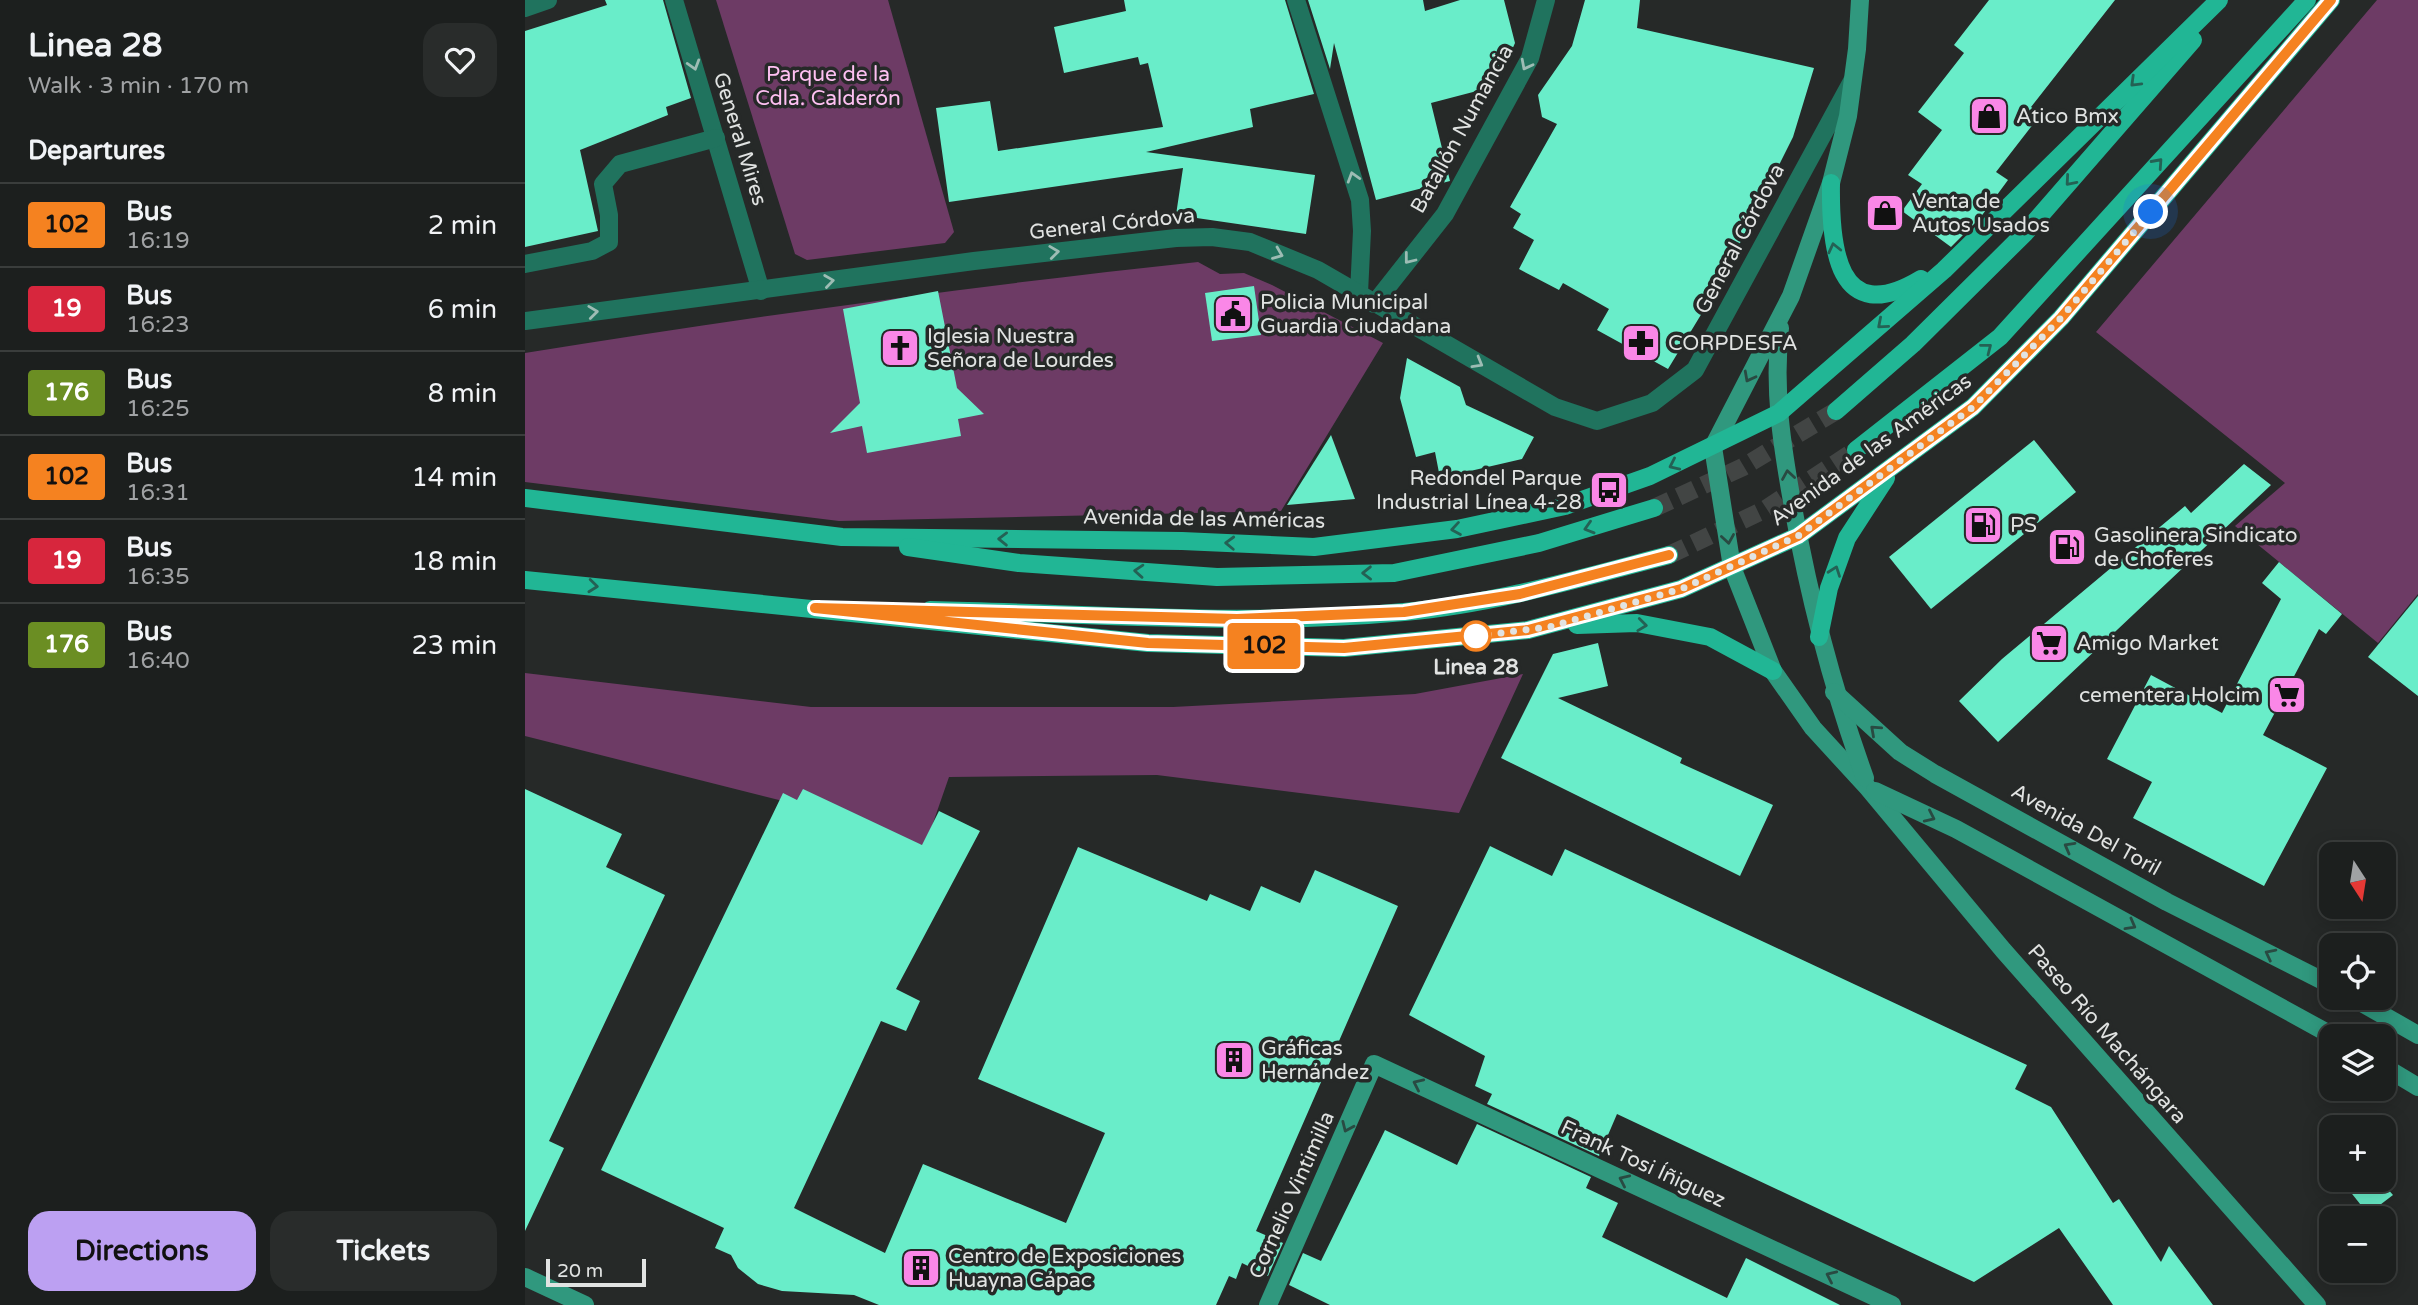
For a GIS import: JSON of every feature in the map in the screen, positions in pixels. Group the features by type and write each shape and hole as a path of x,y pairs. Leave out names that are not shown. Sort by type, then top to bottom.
{"main road":[{"path":"1713,447 1781,317 1831,183 1853,78 1860,0"},
{"name":"Avenida de las Américas","path":"842,537 1182,541 1314,547 1457,529 1565,506 1650,476 1779,413 1944,270 2218,0"},
{"path":"1836,411 1913,344 2025,233 2228,0"},
{"name":"Avenida de las Américas","path":"1856,450 2000,337 2307,0"},
{"name":"Avenida de las Américas","path":"525,580 1176,644 1344,648 1549,627 1681,589 1798,536 1973,407 2061,318 2331,0"},
{"path":"1831,183 1830,220 1834,251 1846,279 1856,289 1880,294 1898,293 1944,270"},
{"name":"Paseo Río Machángara","path":"1781,317 1775,370 1798,536 1819,637 1834,692 1868,788"},
{"name":"Paseo Río Machángara","path":"1713,447 1732,567 1773,671 1813,728 1868,788 2013,961 2316,1305"},
{"path":"1819,637 1829,588 1847,538 1892,467"},
{"name":"Avenida de las Américas","path":"525,498 842,537 1019,563 1217,577 1394,573 1539,543 1654,508"},
{"name":"Avenida de las Américas","path":"815,608 1237,619 1404,612 1520,594 1669,555"},
{"path":"1549,627 1637,623 1686,632 1710,637 1773,671"},
{"name":"Avenida Del Toril","path":"1834,692 1900,752 1935,774 2167,902 2319,979"},
{"path":"1868,788 1956,829 2319,1028"},
{"path":"2374,1010 2418,1035"},
{"name":"Cornelio Vintimilla","path":"1268,1305 1374,1064"},
{"name":"Frank Tosi Íñiguez","path":"1374,1064 1892,1305"},
{"path":"2396,1074 2418,1087"},
{"path":"525,1277 585,1305"}],"street":[{"path":"525,8 548,0"},
{"name":"General Mires","path":"674,0 761,291"},
{"path":"1296,0 1360,200 1362,231 1359,293"},
{"name":"Batallón Numancia","path":"1374,304 1445,214 1530,58 1546,0"},
{"name":"General Córdova","path":"525,321 974,261 1176,238 1212,237 1250,242 1318,270 1555,407 1597,421 1652,403 1695,370 1853,78"},
{"path":"525,264 592,251 610,242 609,215 603,184 619,164 716,138"}],"green space":[{"name":"Parque de la Cdla. Calderón","path":"716,0 888,0 954,232 945,243 807,260 795,254"},
{"path":"2377,0 2418,0 2418,594 2378,643 2235,526 2285,483 2096,332"},
{"path":"1198,262 1220,274 1244,273 1272,285 1383,343 1281,511 839,521 525,482 525,353 861,303"},
{"path":"525,673 811,707 1173,707 1415,694 1523,674 1459,813 1157,775 949,777 925,846 783,801 525,736"}],"building":[{"path":"605,0 663,0 691,98 666,107 668,115 580,150 598,231 525,247 525,31 607,5"},
{"path":"1124,0 1285,0 1314,94 1250,109 1253,127 1146,152 1315,175 1306,234 1176,215 1183,168 949,202 936,108 990,101 998,151 1163,127 1148,63 1140,65 1138,57 1064,73 1054,27 1126,11"},
{"path":"1308,0 1423,0 1425,11 1460,0 1504,0 1515,43 1496,86 1431,103 1450,181 1376,200 1334,43 1330,69"},
{"path":"1585,0 1640,0 1637,28 1814,68 1793,137 1719,285 1668,369 1597,330 1609,309 1563,283 1559,290 1519,269 1534,240 1513,228 1521,214 1510,207 1557,124 1542,117 1538,95 1572,46"},
{"path":"1989,0 2115,0 2031,107 2041,114 1996,172 2008,180 1980,218 1951,247 1902,211 1922,184 1908,175 1942,130 1918,112 1964,53 1954,45"},
{"name":"Policia Municipal Guardia Ciudadana","path":"1254,286 1261,335 1212,341 1205,293"},
{"name":"Iglesia Nuestra Señora de Lourdes","path":"938,291 957,388 984,414 958,419 961,436 867,453 862,426 830,433 860,403 843,309"},
{"path":"1407,358 1460,387 1466,405 1534,437 1522,459 1440,478 1435,452 1416,457 1400,398"},
{"path":"1331,435 1355,499 1287,505"},
{"name":"PS","path":"2034,440 2076,492 1931,609 1889,557"},
{"path":"2244,464 2271,485 1998,742 1959,701 2002,659 2185,506 2191,513"},
{"path":"2279,562 2342,614 2326,634 2319,629 2263,735 2327,768 2264,886 2133,818 2152,782 2107,759 2151,675 2222,713 2281,599 2262,583"},
{"path":"2418,596 2418,696 2368,657"},
{"path":"1598,643 1608,686 1558,698 1682,758 1680,763 1773,805 1740,876 1501,758 1553,654"},
{"path":"525,789 622,834 606,867 665,895 549,1141 564,1148 525,1231"},
{"path":"803,789 922,845 939,811 980,831 896,989 920,1001 906,1031 881,1021 794,1208 885,1253 923,1164 1066,1223 1105,1133 978,1079 1078,847 1207,901 1210,894 1250,911 1261,886 1300,903 1315,870 1398,906 1256,1231 1283,1243 1268,1276 1242,1263 1236,1279 1229,1276 1216,1305 879,1305 854,1295 782,1291 758,1284 738,1268 731,1255 715,1248 724,1228 601,1170 783,793 797,800"},
{"path":"1490,846 1552,876 1565,849 2027,1065 2015,1089 2051,1107 2113,1203 2119,1199 2161,1262 2169,1246 2213,1305 2113,1305 2059,1228 1974,1282 1617,1114 1599,1156 1487,1104 1492,1094 1475,1086 1485,1056 1409,1015"},
{"path":"1477,1124 1591,1177 1586,1188 1618,1203 1602,1237 1727,1298 1746,1258 1840,1305 1330,1305 1289,1285 1303,1253 1321,1261 1385,1130 1457,1165"},
{"path":"2351,1192 2390,1192 2393,1195 2379,1206 2362,1206"}],"tunnel":[{"path":"1654,508 1743,467 1836,411"},
{"path":"1669,555 1764,510 1856,450"}],"bus line":[{"name":"102","path":"1669,555 1520,594 1404,612 1237,619 1058,612 815,608 1148,643 1344,648 1549,627 1681,589 1798,536 1973,407 2010,373 2061,318 2331,0"}],"place":[{"name":"Atico Bmx","path":"1989,116"},
{"name":"Venta de Autos Usados","path":"1885,213"},
{"name":"Policia Municipal Guardia Ciudadana","path":"1233,314"},
{"name":"CORPDESFA","path":"1641,343"},
{"name":"Iglesia Nuestra Señora de Lourdes","path":"900,348"},
{"name":"Redondel Parque Industrial Línea 4-28","path":"1609,490"},
{"name":"PS","path":"1983,525"},
{"name":"Gasolinera Sindicato de Choferes","path":"2067,547"},
{"name":"Linea 28","path":"1476,636"},
{"name":"Amigo Market","path":"2049,643"},
{"name":"cementera Holcim","path":"2287,695"},
{"name":"Gráficas Hernández","path":"1234,1060"},
{"name":"Centro de Exposiciones Huayna Cápac","path":"921,1268"}],"route":[{"path":"1476,636 1549,627 1681,589 1798,536 1973,407 2010,373 2061,318 2151,212"}]}
